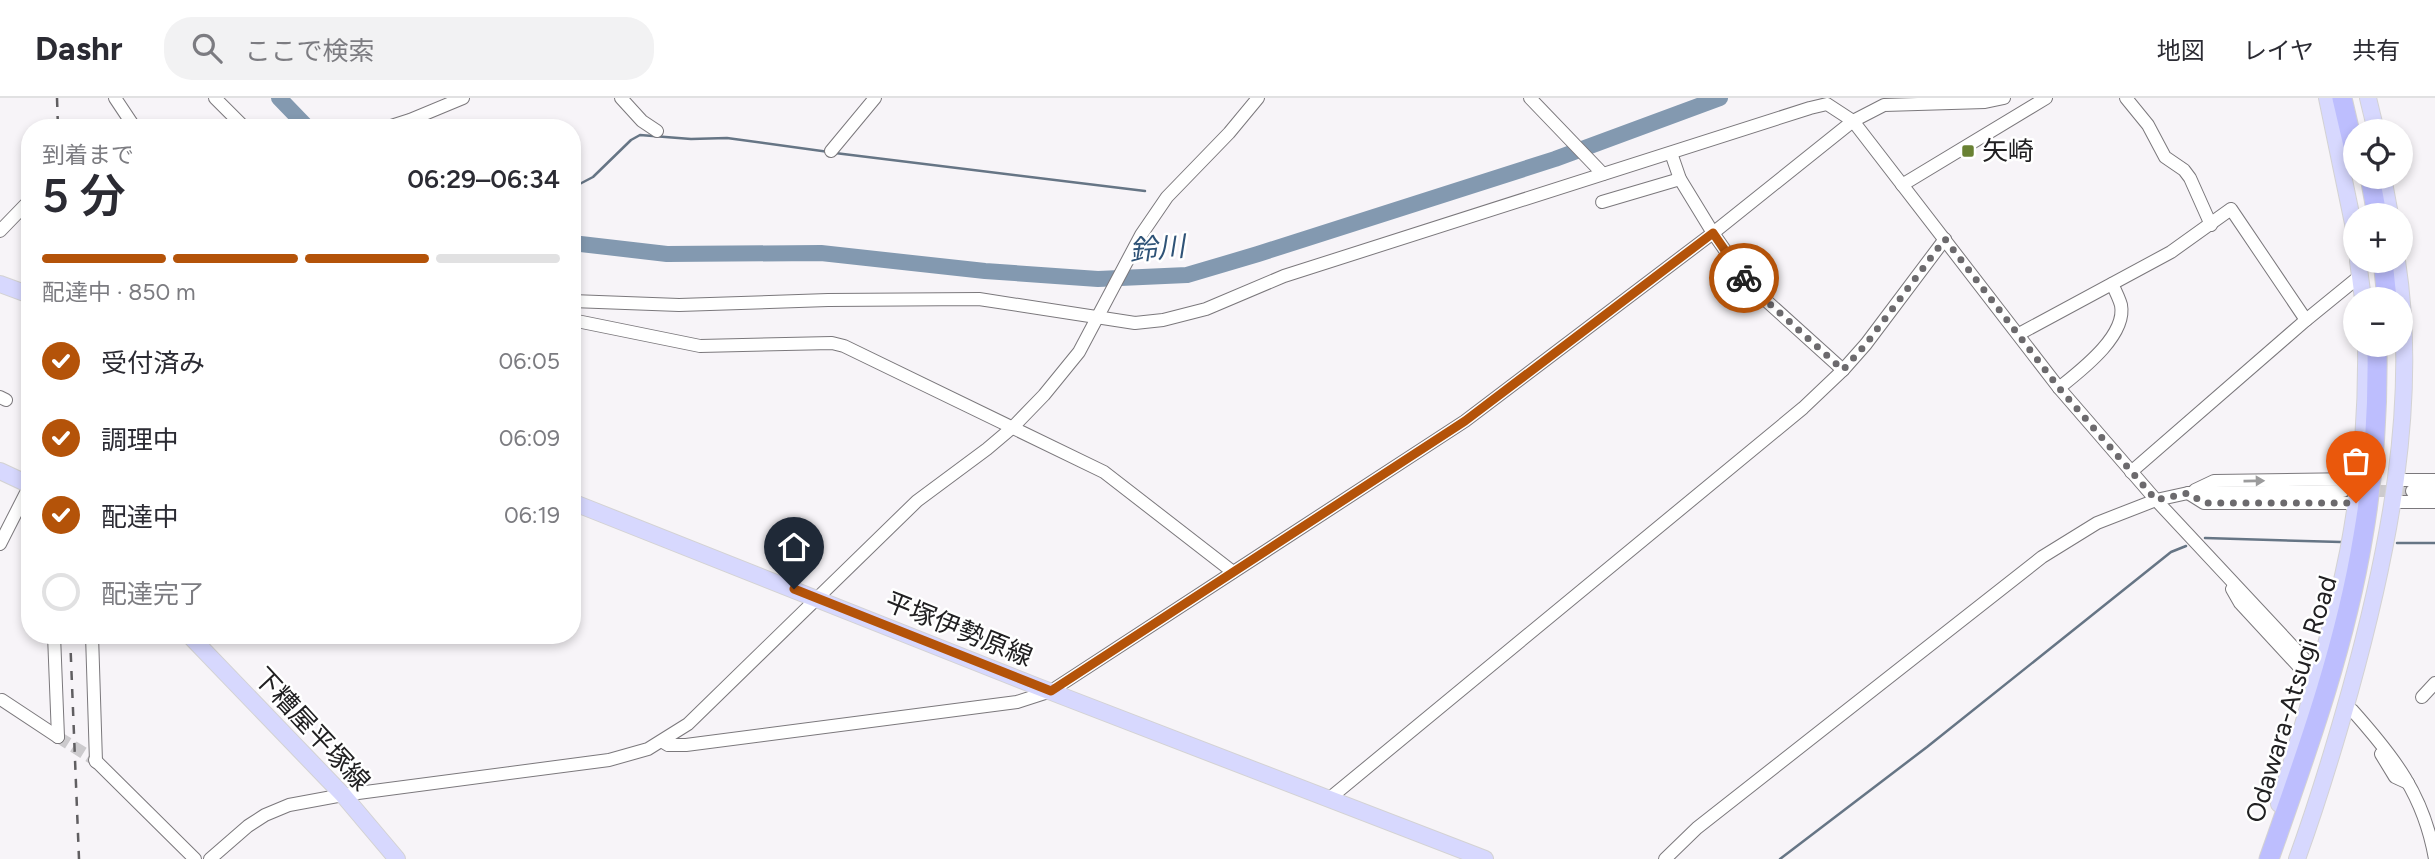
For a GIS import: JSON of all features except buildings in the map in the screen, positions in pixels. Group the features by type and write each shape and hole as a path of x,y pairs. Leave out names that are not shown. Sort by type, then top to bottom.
{"highway":[{"path":"2342,98 2347,119"},
{"path":"2363,119 2367,99"},
{"name":"Odawara-Atsugi Road","path":"2269,859 2331,675 2351,597 2372,473 2378,389 2377,357"},
{"name":"Odawara-Atsugi Road","path":"2283,859 2343,678 2365,585 2384,475 2389,357"}],"main road":[{"path":"2327,98 2349,203"},
{"path":"2367,99 2373,119"},
{"path":"2297,859 2348,712 2402,491 2405,342 2399,273"},
{"path":"0,284 21,292"},
{"path":"2260,859 2279,806 2315,684 2343,573 2365,357"},
{"path":"0,471 21,481"},
{"name":"平塚伊勢原線","path":"581,506 1485,859"},
{"name":"下糟屋平塚線","path":"198,644 343,795 397,859"}],"street":[{"path":"115,98 127,119"},
{"path":"215,98 236,119"},
{"path":"412,119 463,98"},
{"path":"621,98 642,121 657,131"},
{"path":"210,859 230,839 265,815 289,805 343,795 609,760 633,755 663,741 688,724 917,501 1013,427 1044,395 1079,352 1139,239 1167,197 1229,133 1258,98"},
{"path":"1530,98 1600,172"},
{"path":"663,741 668,745 700,743 1017,702 1051,691 1465,421 1713,233 1853,121 1884,105 1985,102 2004,98"},
{"path":"2126,98 2148,125 2165,157 2184,170 2190,178 2211,225"},
{"path":"831,151 872,99"},
{"path":"1902,186 2039,100"},
{"path":"581,301 679,305 979,299 1102,311 1135,323 1163,320 1216,305 1284,276 1826,101 1853,121 2059,388 2131,472 2311,666"},
{"path":"1671,153 1680,179 1750,286 1843,370"},
{"path":"1602,202 1680,179"},
{"path":"0,231 21,209"},
{"path":"2019,334 2171,253 2231,209 2306,320"},
{"path":"1330,798 1803,408 1866,344 1945,239"},
{"path":"2131,472 2356,273"},
{"path":"2059,388 2111,340 2121,306 2112,284"},
{"path":"581,322 700,346 832,343 844,346 1104,472 1233,572"},
{"path":"2402,491 2435,480"},
{"path":"1665,859 1697,828 2042,557 2097,523 2156,500 2188,493 2214,481 2350,491"},
{"path":"2188,493 2204,503 2350,491"},
{"path":"2402,491 2435,491"},
{"path":"2402,491 2435,502"},
{"path":"0,544 21,503"},
{"path":"2221,570 2240,603 2315,684"},
{"path":"2,700 58,737 54,644"},
{"path":"92,644 95,761 195,859"},
{"path":"2423,697 2435,683"},
{"path":"2348,712 2395,777 2408,784 2433,839 2435,859"}],"waterway":[{"name":"鈴川","path":"279,98 299,119"},
{"name":"鈴川","path":"581,244 667,254 821,253 985,271 1098,279 1187,275 1555,159 1720,98"},
{"path":"581,183 593,177 631,140 640,135 691,139 727,138 829,152"},
{"path":"835,153 1145,191"},
{"path":"2205,538 2341,542"},
{"path":"2397,543 2435,543"},
{"path":"1780,859 1927,747 2171,552 2186,546"}],"tunnel":[{"path":"2343,491 2412,491"},
{"path":"58,737 95,760"}],"railway":[{"path":"57,98 58,119"},
{"path":"70,644 79,859"}],"way so far":[{"path":"1744,278 1843,370 1866,344 1945,239 2059,388 2156,500 2188,493 2204,503 2356,503"}],"place":[{"name":"矢崎","path":"1968,151"}],"route":[{"path":"794,589 1051,691 1465,421 1713,233 1744,278"}]}
